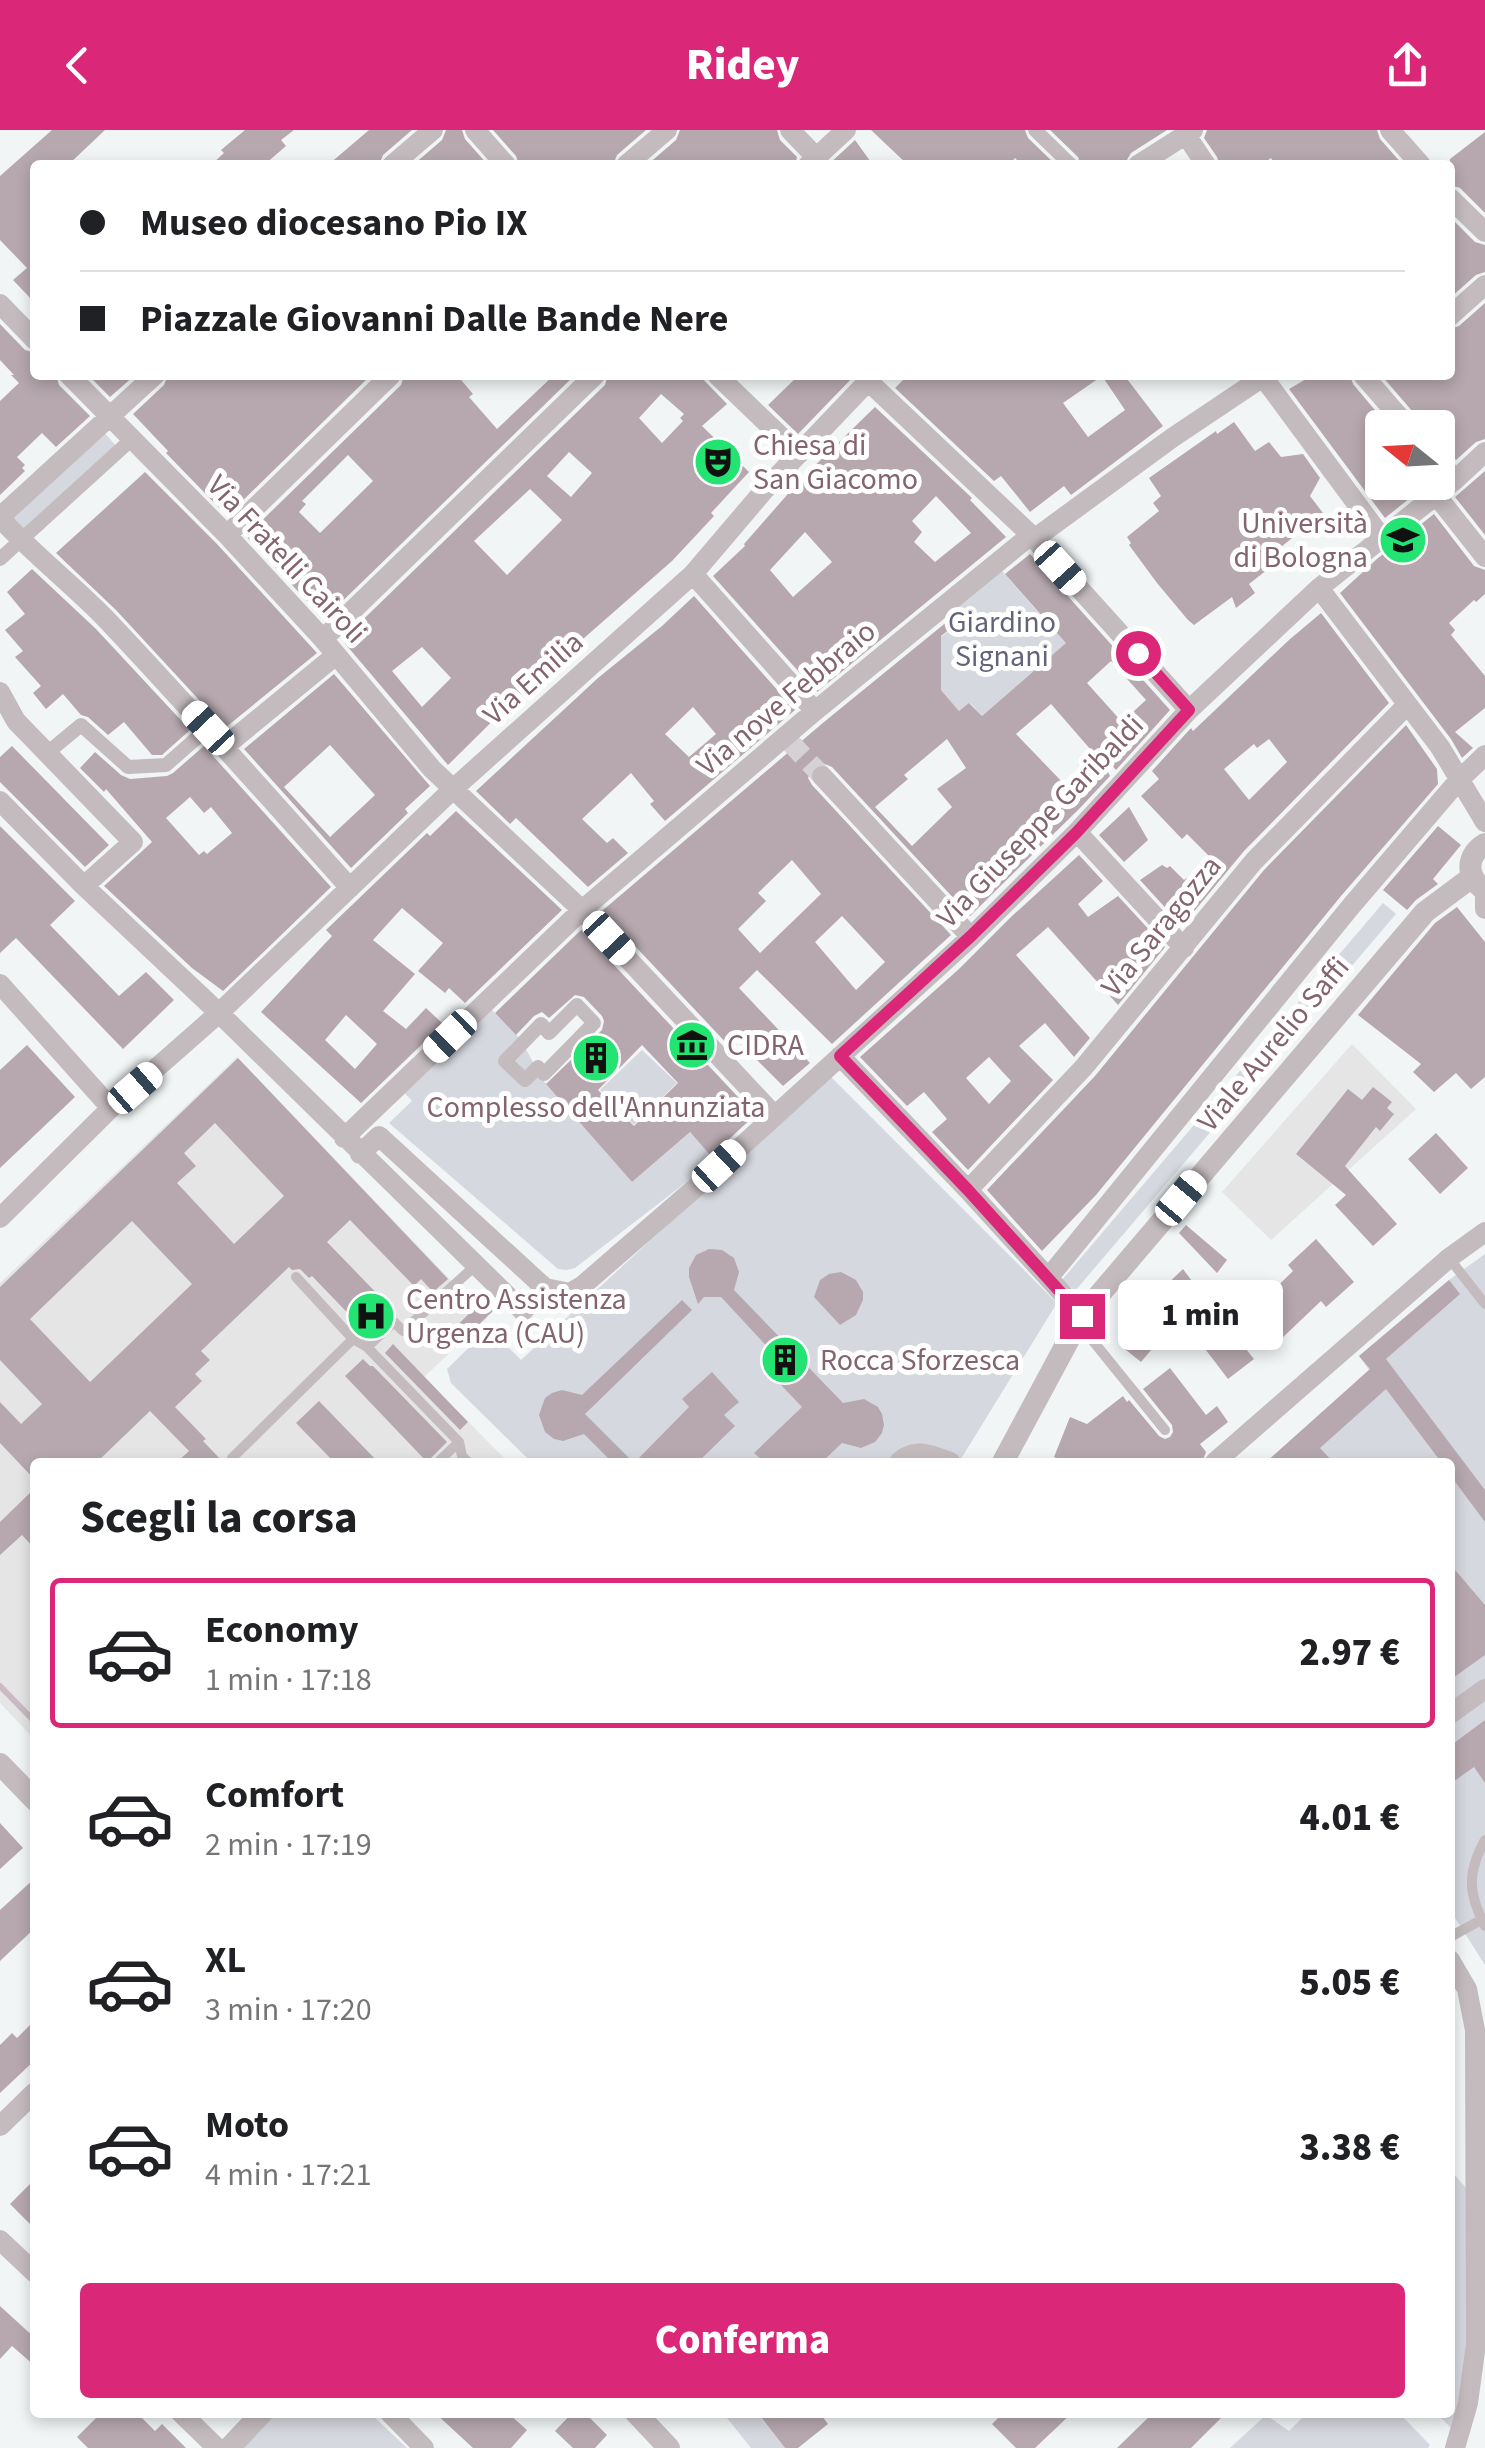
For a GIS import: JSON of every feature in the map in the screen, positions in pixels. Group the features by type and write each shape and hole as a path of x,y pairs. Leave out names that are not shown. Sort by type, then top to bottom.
{"street":[{"path":"398,160 433,130"},
{"path":"475,130 502,160"},
{"path":"632,160 667,130"},
{"path":"790,130 811,160"},
{"path":"813,160 846,130"},
{"path":"1034,130 1066,160"},
{"path":"1390,130 1417,160"},
{"path":"1146,160 1190,132 1204,160"},
{"path":"1455,203 1485,232"},
{"path":"1455,312 1485,285"},
{"path":"0,304 30,335"},
{"name":"Via Fratelli Cairoli","path":"74,380 228,536 330,647 432,770 582,910 774,1115"},
{"path":"149,380 0,517 102,614 350,888"},
{"path":"228,536 387,380"},
{"path":"224,747 330,647 589,380"},
{"path":"722,380 799,454"},
{"name":"Via Emilia","path":"0,1218 452,790 693,574 869,380"},
{"path":"873,380 1032,537 1189,710"},
{"name":"Via nove Febbraio","path":"344,1138 582,910 788,739 815,711 1032,537 1257,380"},
{"path":"1276,380 1382,538"},
{"path":"1367,380 1393,410"},
{"path":"0,559 132,440"},
{"name":"Via Giuseppe Garibaldi","path":"1455,480 1485,452"},
{"name":"Via Giuseppe Garibaldi","path":"475,1266 523,1312 545,1288 570,1293 582,1286 971,936 1077,832 1189,710 1319,588 1430,500"},
{"path":"1440,500 1485,557"},
{"path":"693,574 815,711"},
{"path":"1319,588 1440,748 1485,822"},
{"path":"0,692 16,721 133,842 84,886"},
{"name":"Via Saragozza","path":"968,1190 1084,1067 1254,861 1406,706"},
{"path":"46,754 81,726 128,767 166,765 208,728"},
{"name":"Viale Aurelio Saffi","path":"1048,1278 1352,905 1458,780 1485,755"},
{"path":"822,776 971,936"},
{"path":"0,800 475,1266"},
{"path":"1077,832 1184,948"},
{"path":"1485,844 1471,858 1485,910"},
{"name":"Viale Aurelio Saffi","path":"1004,1458 1079,1320 1425,912 1481,886"},
{"path":"3,992 112,1108"},
{"path":"576,1005 594,1023 544,1074 538,1067 525,1080 505,1060 541,1024 549,1032 576,1005"},
{"path":"840,1056 1048,1278 1079,1320"},
{"path":"360,1154 379,1136 545,1288"},
{"path":"1220,1458 1485,1232"},
{"path":"903,1458 925,1452 940,1458"},
{"path":"1455,1710 1485,1689"},
{"path":"0,1764 30,1795"},
{"path":"1455,1967 1476,1994 1476,2344 1468,2403 1455,2448"},
{"path":"1475,2086 1485,2060"},
{"path":"0,2126 30,2097"},
{"path":"0,2240 30,2268"},
{"path":"186,2418 217,2448"},
{"path":"230,2448 258,2418"},
{"path":"394,2418 424,2448"},
{"path":"640,2418 669,2448"}],"lane":[{"path":"1450,1258 1485,1304"},
{"path":"366,1347 394,1322 403,1331 475,1266"},
{"path":"296,1278 352,1340 366,1347 459,1442 464,1458"},
{"path":"1079,1320 1164,1430"},
{"path":"232,1458 352,1340"},
{"path":"442,1458 459,1442"},
{"path":"1455,1934 1483,1923 1474,1906 1471,1882 1475,1858 1485,1840"}],"shaded area":[{"path":"1352,1044 1416,1109 1271,1240 1222,1192"},
{"path":"237,1057 487,1318 424,1377 504,1458 30,1458 30,1735 0,1703 0,1283"}],"green space":[{"path":"102,430 118,448 24,533 8,515"},
{"name":"Giardino Signani","path":"1002,571 1052,628 1072,638 982,716 970,703 959,711 941,690 941,637 959,622 950,611"},
{"path":"1383,903 1396,914 1075,1291 1062,1280"},
{"path":"488,1006 521,1040 542,1079 632,1182 690,1132 715,1160 575,1268 558,1269 389,1123 412,1101 400,1088"},
{"path":"642,1050 677,1083 634,1125 600,1090"},
{"path":"829,1075 1057,1303 961,1458 527,1458 451,1383 447,1369 489,1328 521,1360"},
{"path":"1485,1254 1485,1965 1455,1918 1455,1458 1273,1458 1369,1370 1359,1356"},
{"path":"1455,2175 1485,2210 1461,2438 1441,2418 1455,2418"},
{"path":"272,2418 375,2418 407,2448 243,2448"},
{"path":"727,2418 761,2418 785,2448 751,2448"},
{"path":"1263,2418 1270,2418 1289,2431 1302,2418 1404,2418 1430,2445 1230,2448"}],"building":[{"path":"52,130 105,130 73,160 30,160 30,298 13,280 27,268 0,240 0,176"},
{"path":"245,130 294,130 281,140 286,146 270,160 216,160 224,153 221,150"},
{"path":"369,130 412,130 381,160 334,160"},
{"path":"446,130 462,130 484,160 419,160 442,140"},
{"path":"493,130 646,130 615,160 517,160"},
{"path":"680,130 777,130 780,140 797,157 653,160 676,140"},
{"path":"871,130 1025,130 1051,160 1015,158 903,160"},
{"path":"1050,130 1167,130 1131,153 1127,160 1078,157"},
{"path":"1207,130 1377,130 1399,160 1218,160 1204,138"},
{"path":"1485,132 1485,213 1455,186 1455,160 1450,159"},
{"path":"855,140 869,160 833,160"},
{"path":"1455,222 1475,242 1485,245 1485,272 1455,294"},
{"path":"1485,303 1485,439 1456,460 1455,410 1411,410 1385,380 1455,380 1455,327"},
{"path":"0,324 30,352 30,380 58,380 90,416 56,447 42,433 17,457 25,471 0,495 0,401 19,383 0,360"},
{"path":"93,380 129,380 110,397"},
{"path":"166,380 366,380 227,516 133,414"},
{"path":"402,380 461,380 473,394 469,397 497,429 549,380 570,380 324,619 246,536","holes":["348,455 373,481 320,533 299,512 306,504 302,501"]},
{"path":"606,380 704,380 727,404 702,426 749,472 672,561 519,695 448,765 342,640","holes":["661,394 684,414 680,418 683,421 662,443 639,418","569,452 592,473 571,497 547,476","530,489 562,520 507,575 474,541","422,647 451,678 422,707 392,671"]},
{"path":"794,380 850,380 798,434 768,405"},
{"path":"903,380 1096,380 1063,403 1088,437 1125,410 1105,380 1128,380 1163,426 1071,495 1064,486 1030,512 1001,476 994,481 895,388"},
{"path":"1304,380 1352,380 1375,410 1365,410 1365,491 1289,389"},
{"path":"875,407 972,498 1006,537 817,692 713,576 745,546 801,479","holes":["936,496 971,533 935,562 914,542 922,532 912,521","805,532 832,562 793,597 770,570"]},
{"path":"1234,422 1255,451 1269,442 1281,457 1303,454 1320,478 1310,496 1323,513 1281,547 1281,559 1249,584 1255,593 1236,608 1232,597 1194,625 1157,583 1127,537 1159,511 1153,503 1161,496 1149,478"},
{"path":"1485,471 1485,535 1455,497"},
{"path":"145,472 317,653 225,728 116,610 56,553"},
{"path":"1372,500 1408,500 1385,518"},
{"path":"1434,514 1474,566 1485,570 1485,594 1449,623 1455,630 1451,635 1485,676 1485,708 1455,732 1473,748 1462,758 1340,593"},
{"path":"1030,554 1170,710 1116,770 1108,761 1104,764 1110,776 970,916 832,767 820,762 812,767 808,778 812,785 951,935 832,1044 757,970 739,988 810,1063 783,1086 736,1039 730,1047 602,911 954,616 959,622 941,636 941,690 959,711 969,703 982,716 1066,643 1005,574","holes":["1111,661 1146,700 1122,722 1087,683","1051,704 1091,750 1086,755 1092,761 1066,786 1016,734","947,739 966,768 937,789 952,807 912,846 875,807 908,779 904,775","792,860 821,894 760,953 738,929 766,901 758,893","842,916 885,962 856,990 815,942"]},
{"path":"32,569 96,629 190,730 162,755 152,755 124,722 108,735 81,715 63,694 46,709 33,693 41,686 15,657 23,651 5,630 25,614 7,592"},
{"path":"694,596 795,710 665,821 631,773 582,819 607,843 613,838 628,853 588,887 516,818 510,824 476,791 598,678","holes":["693,707 716,734 689,757 665,734"]},
{"path":"1321,613 1389,703 1244,851 1182,926 1140,880 1162,865 1170,866 1193,883 1213,860 1187,834 1182,839 1141,796 1159,779 1152,771 1191,728 1193,731","holes":["1269,739 1287,762 1249,800 1224,769 1254,744 1257,748"]},
{"path":"334,674 430,786 351,868 244,749","holes":["330,745 375,795 330,837 284,787"]},
{"path":"1406,725 1437,769 1438,784 1096,1195 1042,1251 987,1190 1095,1076 1264,870"},
{"path":"12,746 109,845 85,867 0,782 0,757"},
{"path":"204,746 331,887 223,991 192,968 104,886 152,842 106,789 104,792 80,768 95,752 130,779 173,773","holes":["190,797 204,813 211,807 232,833 207,854 204,851 199,855 166,818"]},
{"path":"1129,807 1148,840 1124,862 1099,835"},
{"path":"456,811 562,910 465,1003 449,988 445,993 418,971 443,943 402,908 373,940 415,974 383,1011 406,1029 426,1008 443,1024 361,1103 261,1012 332,936 326,930 427,833 430,836","holes":["346,1015 377,1044 355,1069 325,1040"]},
{"path":"0,826 75,901 50,925 119,996 146,972 174,1000 123,1049 16,938 0,953"},
{"path":"1438,826 1461,845 1433,879 1438,884 1407,910 1383,890"},
{"path":"1079,855 1103,881 1078,904 1088,917 1118,896 1165,947 1118,1005 1048,927 1016,955 1090,1038 1074,1057 1045,1023 1019,1046 1053,1080 968,1170 932,1132 947,1119 924,1092 907,1106 860,1057","holes":["989,1057 1011,1081 989,1104 966,1078"]},
{"path":"1457,907 1485,942 1485,1077 1471,1089 1456,1073 1434,1092 1413,1072 1421,1064 1358,1015 1435,923"},
{"name":"Complesso dell'Annunziata","path":"581,930 755,1115 711,1156 690,1132 632,1182 546,1084 602,1030 602,1016 584,997 575,995 549,1018 542,1012 534,1016 516,1035 495,1013","holes":["642,1045 678,1083 634,1126 598,1090"]},
{"path":"27,1045 75,1097 0,1168 0,1070"},
{"path":"238,1058 448,1279 433,1292 421,1279 414,1286 350,1220 327,1242 388,1305 363,1329 312,1276 289,1267 201,1351 210,1360 195,1374 202,1381 175,1407 219,1458 181,1458 189,1451 150,1411 101,1458 30,1458 30,1475 0,1443 0,1402 21,1424 42,1404 0,1360 0,1287","holes":["215,1123 284,1196 234,1244 177,1183 196,1166 184,1153","132,1221 192,1284 90,1382 30,1319"]},
{"path":"1373,1087 1392,1102 1387,1108 1394,1114 1380,1131 1376,1127 1345,1166 1397,1224 1373,1246 1335,1205 1346,1195 1296,1154 1348,1089 1362,1100"},
{"path":"1436,1133 1468,1168 1440,1194 1408,1159"},
{"path":"1186,1225 1227,1260 1217,1273 1179,1233"},
{"path":"1316,1239 1354,1282 1326,1307 1321,1301 1281,1339 1253,1310 1293,1271 1288,1265"},
{"path":"709,1249 722,1250 734,1258 739,1272 734,1290 843,1403 864,1399 878,1407 884,1425 875,1442 861,1448 842,1443 826,1458 760,1458 754,1453 802,1407 763,1366 774,1354 721,1297 704,1297 698,1304 689,1277 696,1255"},
{"path":"1183,1269 1200,1292 1141,1362 1121,1346 1162,1296 1158,1293"},
{"path":"841,1272 856,1280 863,1300 856,1315 840,1325 814,1297 820,1280"},
{"path":"1449,1280 1460,1294 1386,1359 1485,1490 1485,1522 1455,1482 1455,1458 1438,1458 1386,1389 1320,1448 1329,1458 1270,1458 1370,1369 1359,1356"},
{"path":"483,1300 493,1311 450,1352 440,1342"},
{"path":"682,1300 692,1310 585,1414 629,1458 608,1458 584,1434 563,1441 545,1432 539,1415 545,1398 562,1390 582,1395"},
{"path":"1221,1318 1254,1359 1228,1379 1196,1337"},
{"path":"393,1344 468,1422 460,1430 385,1353"},
{"path":"363,1359 447,1442 431,1458 423,1458 345,1376"},
{"path":"1170,1368 1206,1415 1217,1406 1228,1422 1200,1444 1206,1452 1204,1458 1054,1457 1070,1417 1087,1424 1123,1396 1159,1436 1170,1437 1172,1425 1143,1389"},
{"path":"712,1372 739,1402 724,1415 735,1426 702,1458 639,1458 689,1407 682,1399"},
{"path":"319,1401 374,1458 330,1458 296,1423"},
{"path":"30,1493 30,1544 22,1535 0,1555 0,1522"},
{"path":"1455,1570 1485,1605 1485,1655 1455,1676"},
{"path":"1485,1720 1485,1783 1474,1767 1455,1780 1455,1742"},
{"path":"0,1823 23,1848 0,1869"},
{"path":"30,1883 30,1933 0,1961 0,1910"},
{"path":"30,2025 30,2065 0,2093 0,2045 12,2033 17,2038"},
{"path":"30,2184 30,2224 10,2204"},
{"path":"0,2306 30,2333 30,2362 12,2346 0,2359"},
{"path":"96,2418 142,2418 155,2431 162,2424 186,2448 88,2448 77,2437"},
{"path":"440,2418 514,2418 527,2430 511,2448 473,2448"},
{"path":"567,2418 590,2418 607,2435 595,2448 573,2448 555,2431"},
{"path":"762,2418 824,2418 828,2424 798,2448 785,2448"},
{"path":"998,2418 1067,2418 1035,2448 1016,2448 992,2424"},
{"path":"1148,2418 1221,2418 1191,2448 1117,2448"}],"waterway":[{"path":"0,1686 30,1717"}],"tunnel":[{"path":"789,741 822,776"}],"place":[{"name":"Chiesa di San Giacomo","path":"718,462"},
{"name":"Università di Bologna","path":"1403,540"},
{"name":"CIDRA","path":"692,1045"},
{"name":"Complesso dell'Annunziata","path":"596,1058"},
{"name":"Centro Assistenza Urgenza (CAU)","path":"371,1316"},
{"name":"Rocca Sforzesca","path":"785,1360"}],"route":[{"path":"1082,1316 840,1056 1077,832 1189,710 1138,653"}]}
